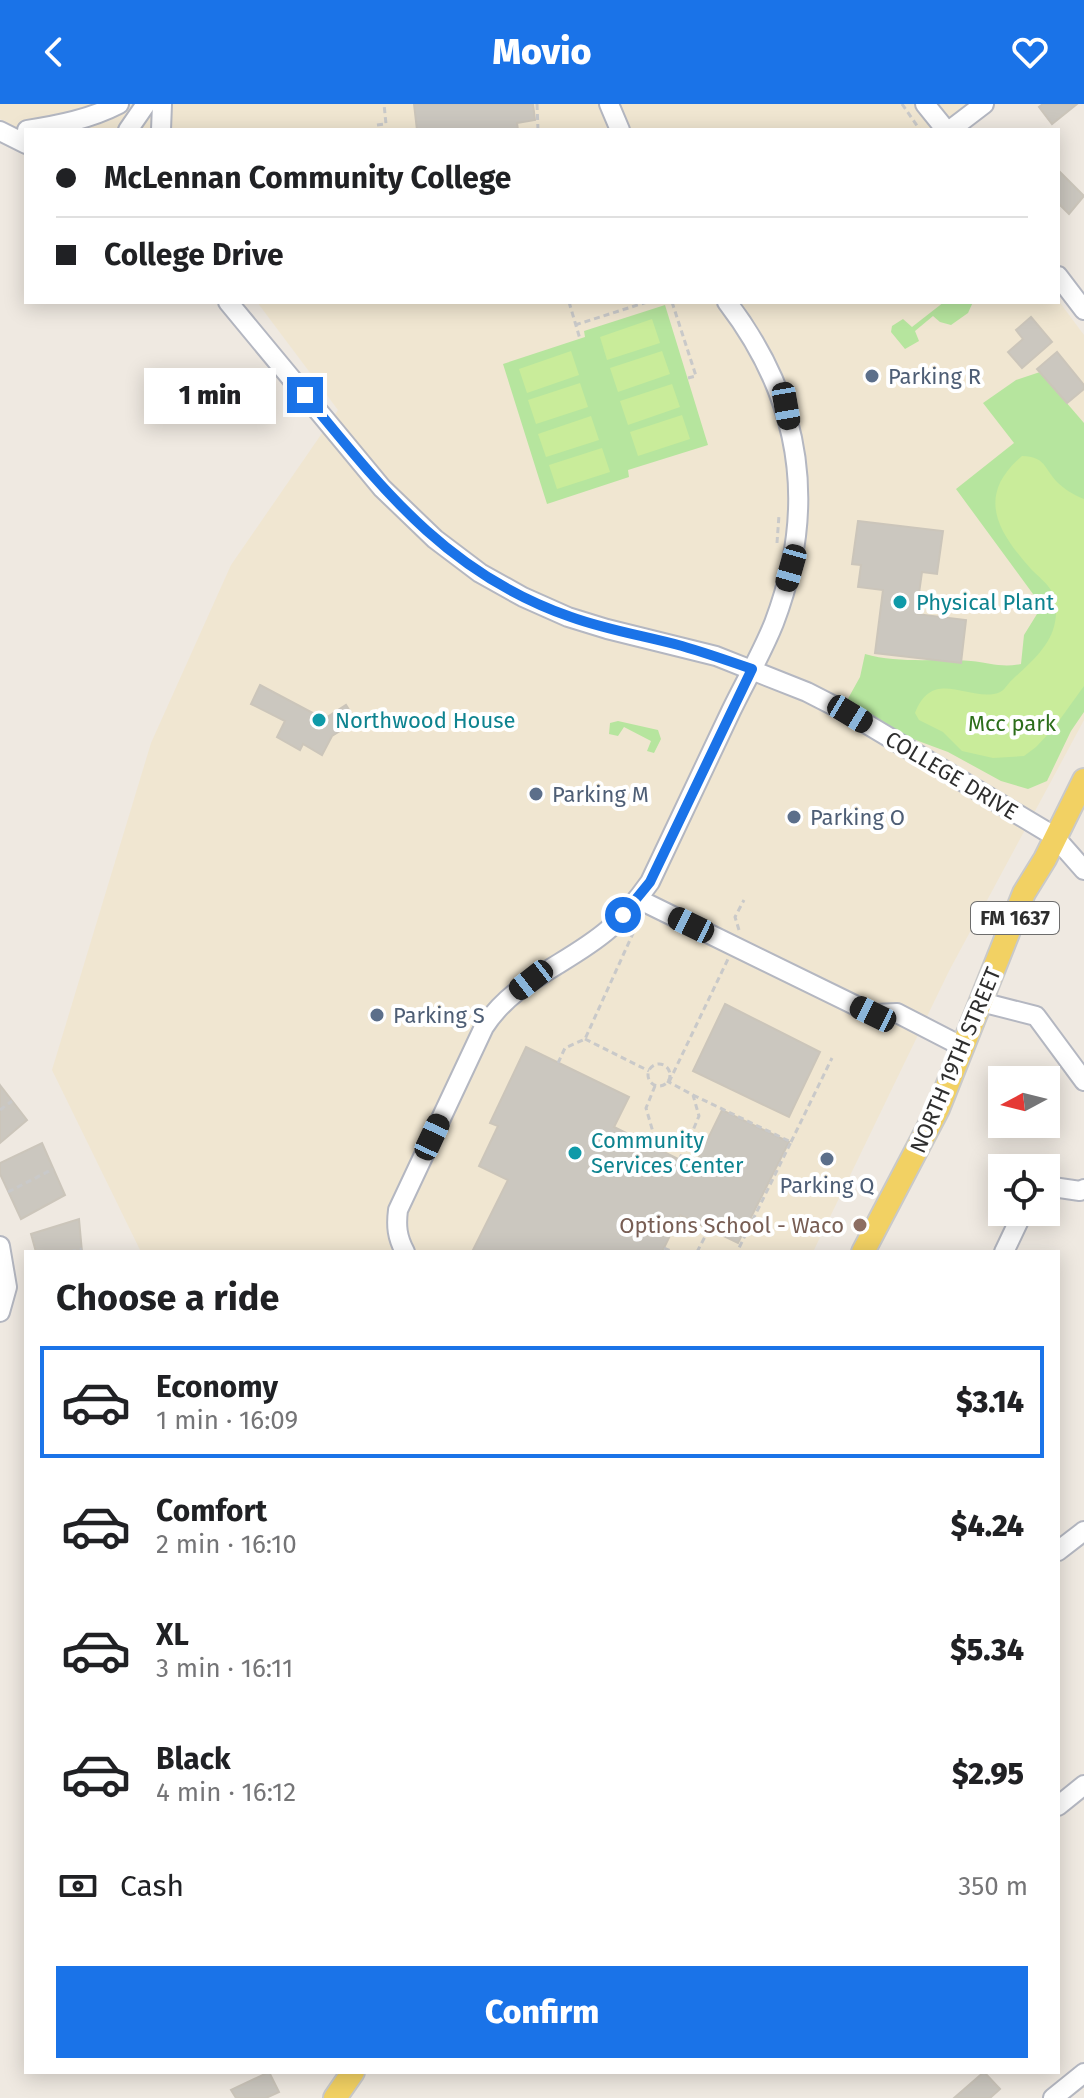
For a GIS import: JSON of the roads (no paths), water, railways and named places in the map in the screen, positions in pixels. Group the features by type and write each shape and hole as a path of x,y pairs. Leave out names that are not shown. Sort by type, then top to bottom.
{"main road":[{"name":"NORTH 19TH STREET","path":"864,1250 938,1109 1024,893 1045,859 1084,780"},
{"path":"335,2098 352,2074"}],"street":[{"path":"38,128 99,114 119,104"},
{"path":"129,128 146,104"},
{"path":"161,128 162,104"},
{"path":"609,104 619,128"},
{"path":"925,104 946,128"},
{"path":"951,128 984,104"},
{"path":"3,132 24,130"},
{"path":"3,132 24,143"},
{"path":"1060,279 1084,310"},
{"name":"COLLEGE DRIVE","path":"230,304 382,488 435,539 461,559 523,597 568,617 681,646 752,669 807,692 850,714 1054,836 1084,870"},
{"path":"404,1250 396,1226 398,1210 484,1027 495,1011 531,980 610,928 650,882 773,625 782,599 791,568 800,507 786,406 749,330 729,304"},
{"path":"638,899 873,1014 897,1013 963,1047"},
{"path":"981,1002 1036,1016 1084,1081"},
{"path":"1060,1188 1084,1189"},
{"path":"1005,1250 1016,1226"},
{"path":"0,1246 7,1287 0,1312"},
{"path":"1060,1549 1084,1531"},
{"path":"1060,1804 1084,1785"},
{"path":"1053,2098 1084,2073"}],"place":[{"name":"Parking R","path":"872,376"},
{"name":"Physical Plant","path":"900,602"},
{"name":"Northwood House","path":"319,720"},
{"name":"Parking M","path":"536,794"},
{"name":"Parking O","path":"794,817"},
{"name":"Parking S","path":"377,1015"},
{"name":"Community Services Center","path":"575,1153"},
{"name":"Parking Q","path":"827,1159"},
{"name":"Options School - Waco","path":"860,1225"}],"park label":[{"name":"Mcc park","path":"1012,723"}]}
